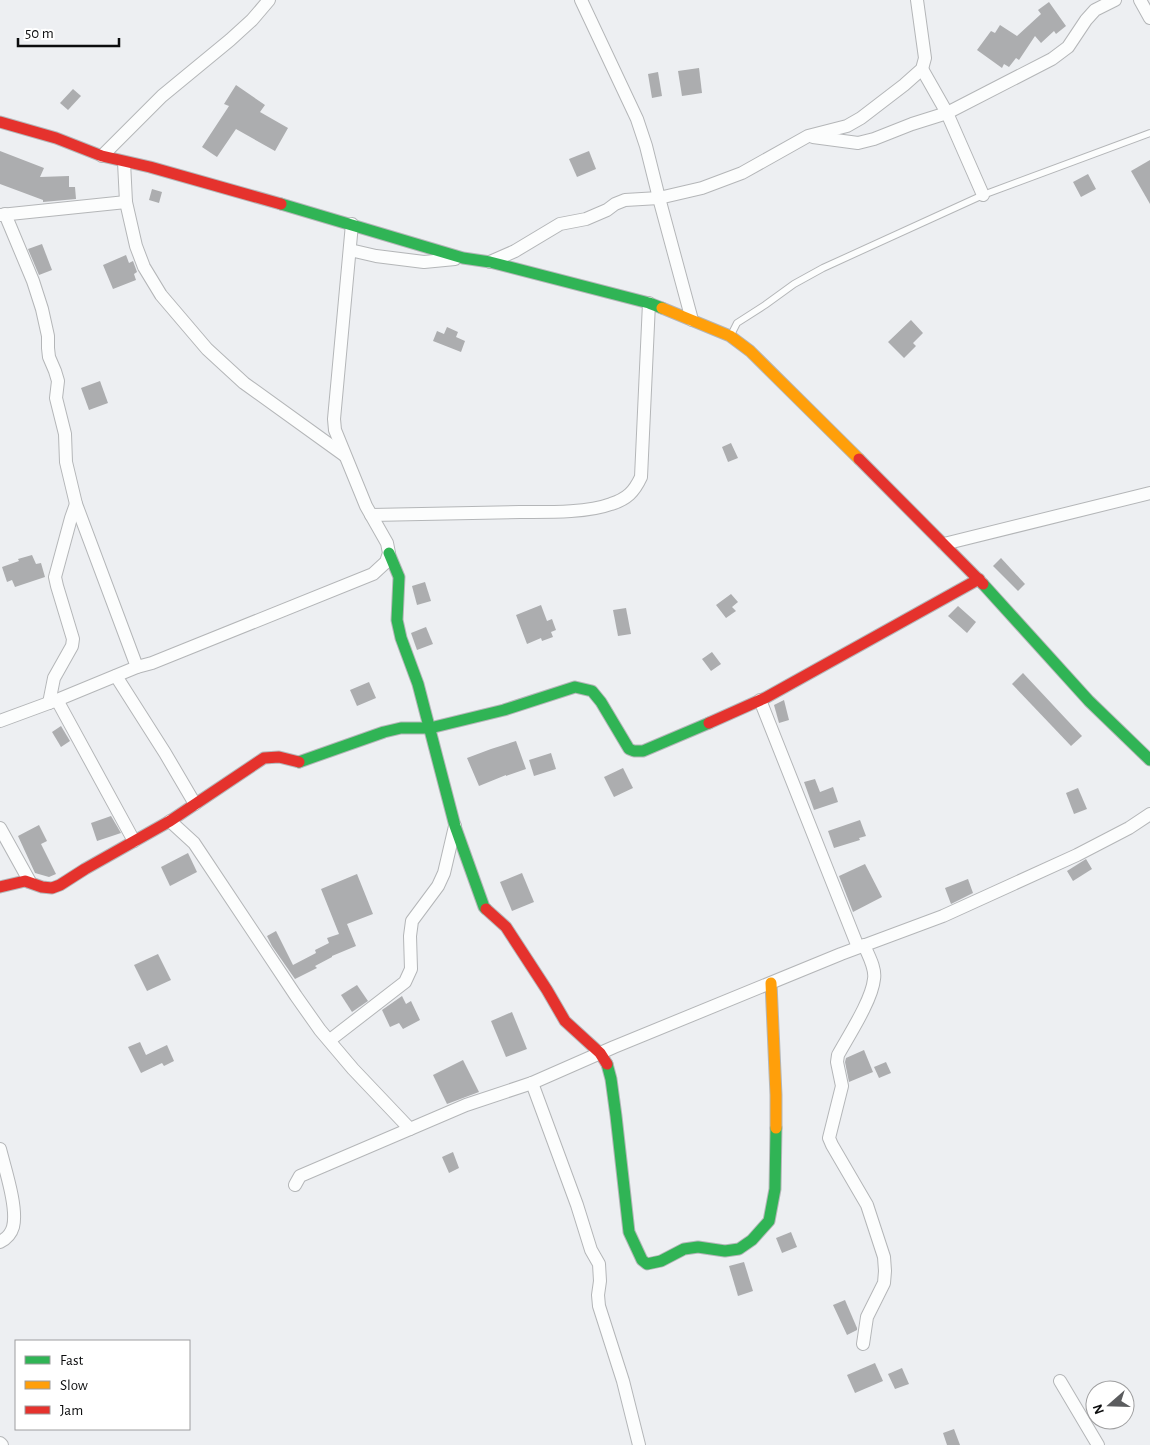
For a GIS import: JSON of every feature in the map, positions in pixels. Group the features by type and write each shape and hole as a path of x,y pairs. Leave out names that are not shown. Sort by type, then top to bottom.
{"street":[{"path":"102,156 162,96 252,20 269,0"},
{"path":"581,0 637,119 646,146 692,320"},
{"path":"490,262 532,242 560,224 586,219 625,200 659,198 702,188 742,173 808,136 847,126 861,118 904,85 922,68 925,58 917,0"},
{"path":"808,136 858,143 947,113 1052,59 1068,47 1095,10 1115,0"},
{"path":"1140,0 1150,18"},
{"path":"922,68 947,113 983,195"},
{"path":"0,122 56,138 102,156 150,167 352,224 462,258 490,262 649,303 730,336 750,351 944,544 1089,701 1150,760"},
{"path":"124,162 126,202 136,246 144,267 174,311 207,349 244,383 344,455"},
{"path":"126,202 3,215 33,281 42,309 48,336 49,357 58,381 56,398 65,434 66,462 76,504 137,666"},
{"path":"352,224 334,419 335,430 371,515 387,543 399,577 397,620 401,638 418,684 455,826 484,907 506,927 565,1021 600,1053 607,1064 611,1079 629,1232 642,1260 646,1264 651,1264 684,1249 698,1247 725,1251 739,1248 752,1240 769,1221 775,1189 776,1095 771,983"},
{"path":"350,250 376,256 424,262 462,258"},
{"path":"371,515 563,511 598,508 628,496 636,488 641,477 649,303"},
{"path":"944,544 1150,493"},
{"path":"76,504 55,577 72,639 72,646 54,678 53,702 134,841"},
{"path":"0,721 53,702 137,666 152,663 373,574 386,562 389,553"},
{"path":"0,887 25,880 52,888 60,885 170,821 264,758 272,755 279,755 291,761 301,762 384,732 401,728 430,728 504,710 575,687 592,691 601,702 629,749 643,751 760,700 978,579"},
{"path":"116,676 195,804"},
{"path":"760,700 861,946 872,966 874,979 867,1001 838,1055 837,1062 842,1086 829,1138 867,1206 884,1257 884,1283 867,1317 863,1344"},
{"path":"295,1185 300,1176 466,1105 532,1084 600,1053 861,946 943,916 1077,855 1129,828 1150,814"},
{"path":"170,821 194,843 320,1030 410,1129"},
{"path":"330,1040 405,982 411,969 410,936 412,921 438,886 444,873 455,826"},
{"path":"0,828 30,882"},
{"path":"532,1084 577,1205 591,1250 599,1264 599,1306 623,1381 639,1445"},
{"path":"0,1149 15,1212 13,1228 9,1235 0,1242"},
{"path":"1060,1381 1098,1445"}],"lane":[{"path":"730,336 737,323 794,284 823,268 983,195 1150,133"}],"building":[{"path":"1049,2 1066,26 1056,34 1054,31 1041,43 1035,36 1019,60 1016,58 1009,67 1004,64 1002,68 977,50 991,31 995,33 1000,25 1017,36 1041,14 1038,10"},
{"path":"699,68 702,93 682,96 678,71"},
{"path":"658,72 662,96 652,98 648,74"},
{"path":"236,85 265,105 260,112 288,128 275,151 236,129 217,157 202,147 229,106 224,104"},
{"path":"73,89 81,96 68,110 60,103"},
{"path":"0,151 44,168 40,177 69,176 69,187 75,187 76,199 43,202 43,200 0,184"},
{"path":"589,151 596,169 577,177 569,159"},
{"path":"1150,160 1150,204 1131,171"},
{"path":"1088,174 1096,189 1081,197 1073,182"},
{"path":"152,189 162,192 159,203 149,200"},
{"path":"42,244 52,270 39,275 28,249"},
{"path":"126,255 129,263 133,261 137,272 134,274 136,280 113,289 103,265"},
{"path":"911,320 923,333 913,343 916,346 904,358 888,342"},
{"path":"447,327 458,332 456,337 465,341 461,352 433,341 437,331 444,334"},
{"path":"100,381 108,403 89,410 81,388"},
{"path":"731,443 738,458 728,462 722,447"},
{"path":"32,555 36,564 41,563 45,577 15,587 12,580 7,582 2,567"},
{"path":"1001,558 1025,584 1018,591 993,566"},
{"path":"425,582 431,601 417,605 412,586"},
{"path":"731,594 738,602 732,607 736,611 726,618 716,605"},
{"path":"541,605 547,621 552,619 556,630 551,632 553,637 542,641 541,638 527,644 516,615"},
{"path":"958,606 976,622 967,633 948,616"},
{"path":"626,608 631,634 618,636 613,610"},
{"path":"426,627 433,644 417,650 411,633"},
{"path":"712,652 721,664 711,671 702,659"},
{"path":"1023,673 1082,736 1071,746 1012,684"},
{"path":"369,682 376,698 357,706 350,690"},
{"path":"784,700 789,720 779,723 774,705"},
{"path":"61,726 70,741 61,747 52,732"},
{"path":"516,741 526,769 479,786 467,758"},
{"path":"551,753 556,769 534,776 529,760"},
{"path":"623,768 633,788 614,797 604,777"},
{"path":"815,779 820,792 833,787 838,802 814,810 804,782"},
{"path":"1078,788 1087,809 1074,814 1066,793"},
{"path":"111,816 121,833 97,841 91,823"},
{"path":"860,820 866,836 859,838 860,840 834,848 828,831"},
{"path":"39,825 47,841 41,844 56,874 49,877 35,873 18,836"},
{"path":"188,853 197,872 170,886 161,867"},
{"path":"1086,859 1092,869 1073,881 1067,871"},
{"path":"865,864 882,897 853,912 839,876"},
{"path":"522,873 534,902 512,911 500,882"},
{"path":"357,874 373,914 347,924 356,946 332,956 315,966 317,968 295,979 267,936 276,931 293,965 316,953 315,950 329,943 327,938 339,934 321,889"},
{"path":"968,879 973,893 951,904 945,888"},
{"path":"158,954 171,980 147,991 134,965"},
{"path":"357,985 368,1001 352,1012 341,995"},
{"path":"402,996 406,1004 411,1001 420,1020 403,1029 399,1023 390,1027 382,1010"},
{"path":"512,1012 527,1049 506,1057 491,1021"},
{"path":"140,1042 146,1055 167,1045 174,1061 164,1066 162,1063 141,1073 128,1047"},
{"path":"864,1050 873,1072 849,1082 846,1058"},
{"path":"463,1060 479,1092 447,1104 433,1075"},
{"path":"886,1062 891,1073 879,1078 874,1067"},
{"path":"453,1152 459,1168 449,1173 442,1157"},
{"path":"791,1232 797,1247 782,1253 776,1238"},
{"path":"744,1262 753,1291 738,1296 729,1266"},
{"path":"845,1300 857,1328 857,1330 847,1335 833,1305"},
{"path":"875,1363 883,1381 855,1393 847,1375"},
{"path":"902,1368 909,1384 895,1389 888,1374"},
{"path":"954,1429 960,1445 947,1445 943,1433"}],"traffic: fast":[{"path":"281,204 463,258 490,262 662,308"},
{"path":"389,553 399,577 397,620 401,638 418,684 455,826 486,909"},
{"path":"983,584 1089,701 1150,760"},
{"path":"299,762 384,732 401,728 430,728 504,710 575,687 592,691 601,702 629,749 634,751 643,751 709,723"},
{"path":"607,1064 616,1116 629,1232 642,1260 647,1264 661,1261 684,1249 698,1247 725,1251 739,1249 752,1240 769,1221 775,1189 776,1128"}],"traffic: slow":[{"path":"662,308 730,336 750,351 859,459"},
{"path":"771,983 776,1128"}],"traffic: jam":[{"path":"0,122 56,138 102,156 150,167 281,204"},
{"path":"859,459 983,584"},
{"path":"709,723 765,698 979,579"},
{"path":"0,887 25,881 42,887 52,888 60,885 170,821 264,758 279,757 299,762"},
{"path":"486,909 506,927 565,1021 600,1053 607,1064"}]}
